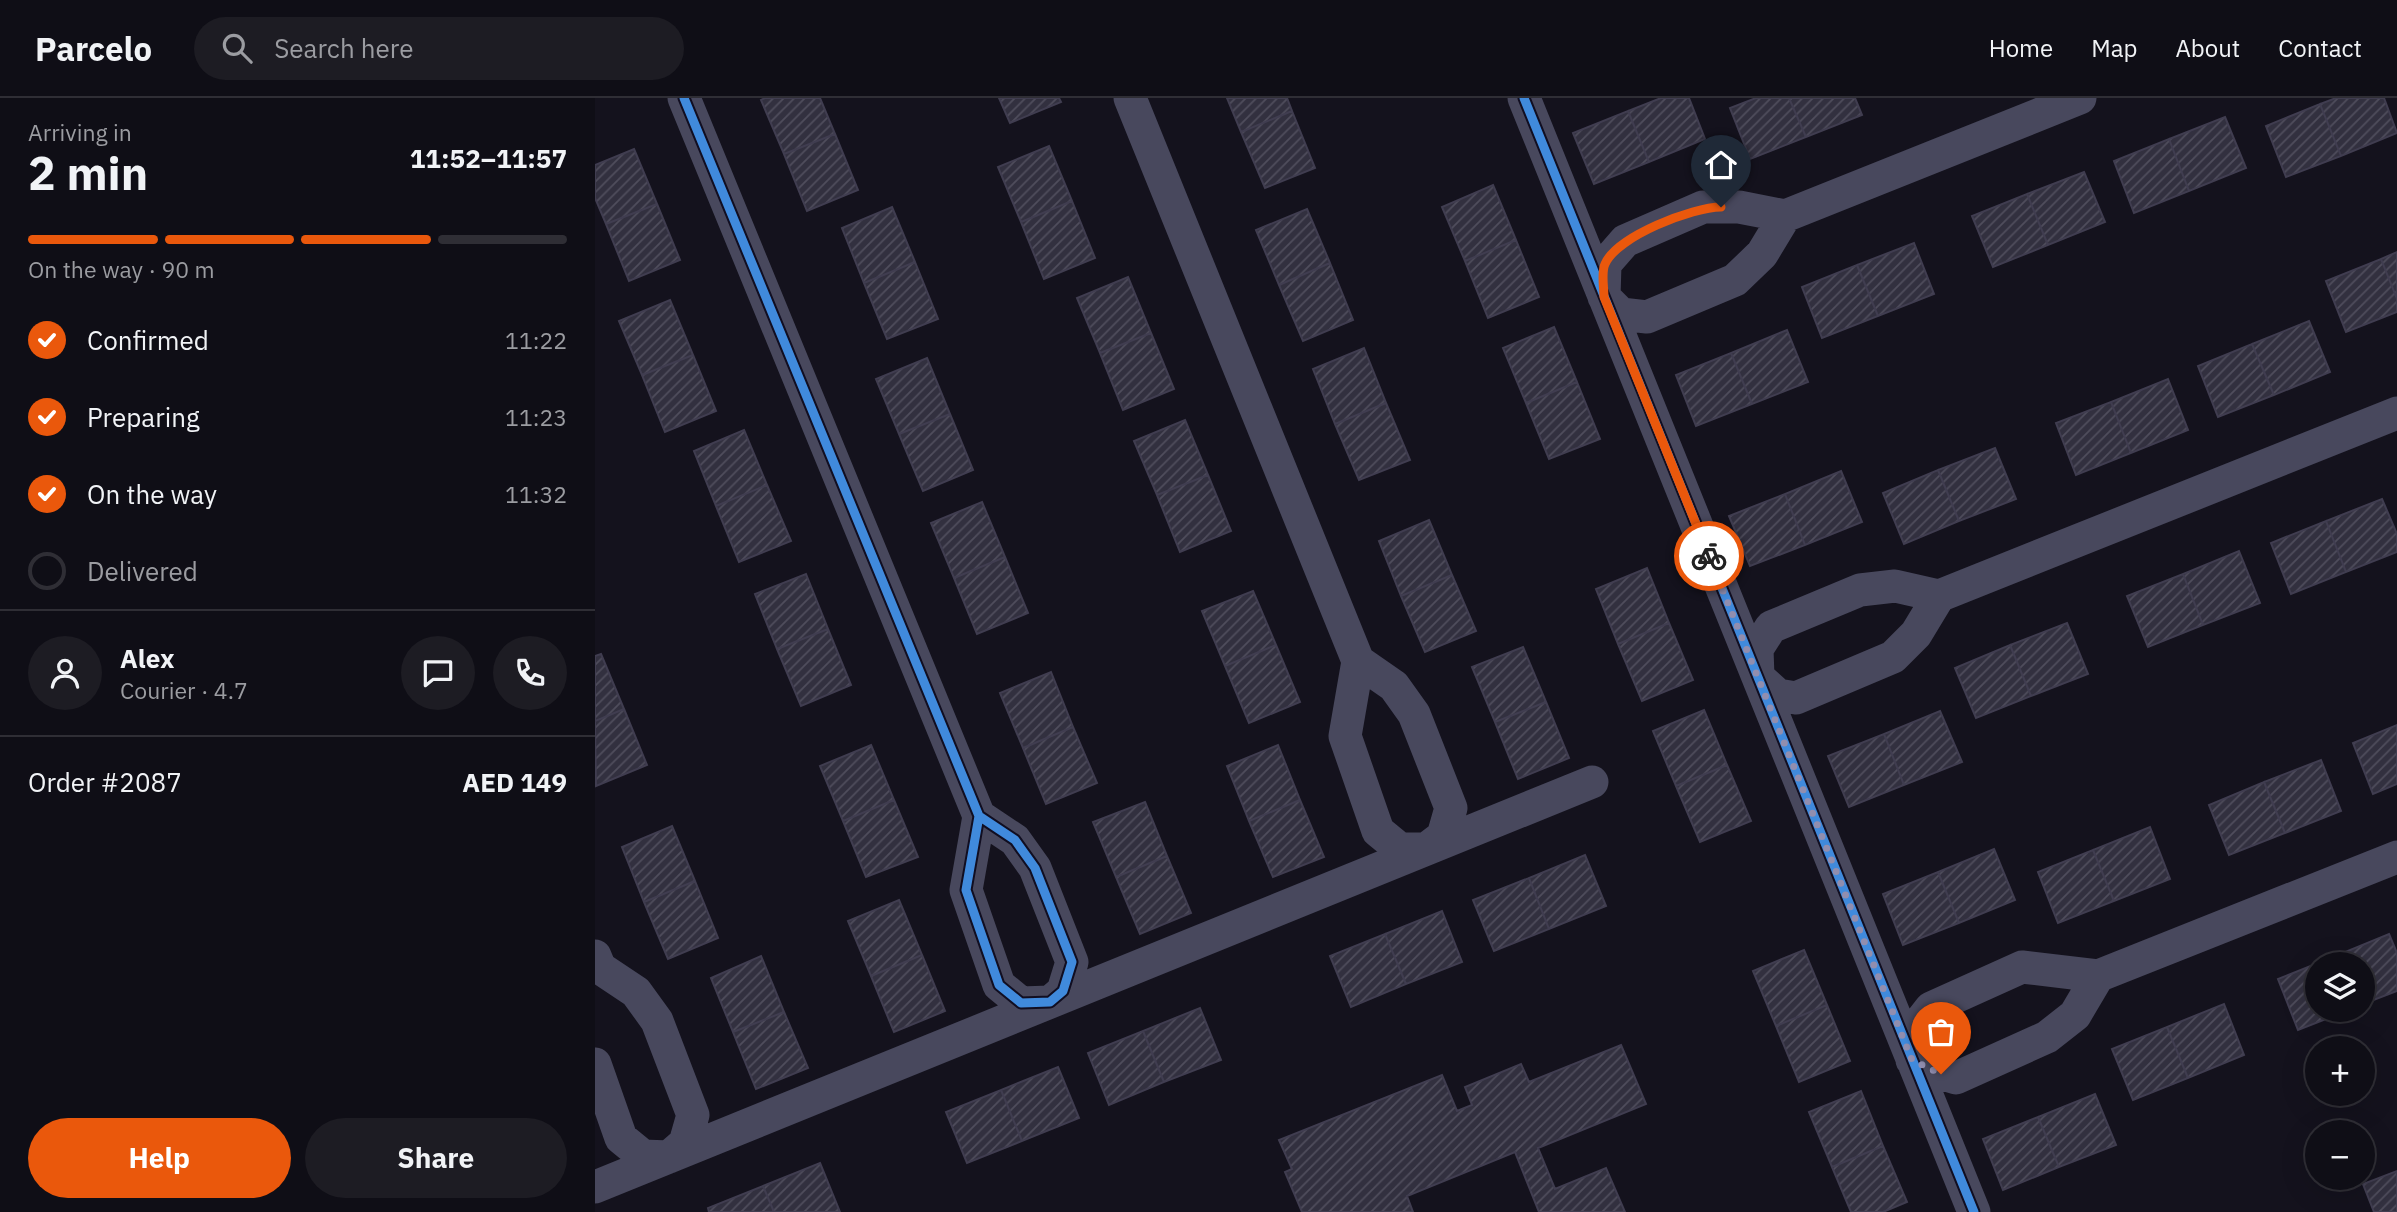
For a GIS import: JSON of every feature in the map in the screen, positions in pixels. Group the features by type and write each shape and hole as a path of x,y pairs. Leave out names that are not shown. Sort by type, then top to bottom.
{"street":[{"path":"684,98 979,816 966,890 999,985 1021,1003 1050,1002 1063,991 1072,962 1035,868 1015,840 979,816"},
{"path":"1130,98 1357,661 1345,736 1378,831 1400,849 1426,849 1443,836 1451,808 1414,714 1394,686 1357,661"},
{"path":"1524,98 1974,1212"},
{"path":"1785,216 1762,254 1735,280 1647,317 1621,314 1604,297 1605,264 1625,241 1703,207 1738,207 1785,216 2080,98"},
{"path":"1939,596 1916,634 1893,657 1796,698 1778,695 1758,677 1757,649 1771,627 1860,590 1895,586 1939,596 2397,413"},
{"path":"595,1187 1593,782"},
{"path":"1912,1060 1913,1031 1931,1008 2022,967 2098,976 2397,857"},
{"path":"595,1064 621,1138 642,1156 669,1157 685,1143 693,1115 657,1021 636,992 597,972"},
{"path":"1912,1060 1926,1069 1956,1078 2047,1037 2075,1015 2098,976"}],"building":[{"path":"820,98 835,134 784,154 761,100"},
{"path":"999,98 1059,98 1061,102 1010,123"},
{"path":"1227,98 1287,98 1292,111 1241,132"},
{"path":"1661,98 1689,98 1705,139 1649,162 1628,111"},
{"path":"1756,98 1789,98 1806,137 1750,159 1730,108"},
{"path":"1789,98 1855,98 1862,115 1806,137"},
{"path":"2336,98 2384,98 2397,133 2341,156 2320,104"},
{"path":"2320,104 2341,156 2286,177 2266,126"},
{"path":"1292,111 1315,168 1265,188 1241,132"},
{"path":"1628,111 1649,162 1594,184 1573,133"},
{"path":"2225,117 2246,168 2189,191 2169,139"},
{"path":"835,134 858,190 807,211 784,154"},
{"path":"2169,139 2189,191 2134,213 2114,161"},
{"path":"1049,146 1072,201 1021,222 998,167"},
{"path":"634,149 657,204 606,224 595,198 595,165"},
{"path":"2084,172 2105,222 2048,245 2027,194"},
{"path":"1493,185 1516,240 1465,261 1442,207"},
{"path":"2027,194 2048,245 1993,267 1972,216"},
{"path":"1072,201 1095,258 1044,279 1021,222"},
{"path":"657,204 680,260 629,281 606,224"},
{"path":"892,207 915,262 864,283 842,228"},
{"path":"1307,209 1330,263 1279,285 1256,230"},
{"path":"1516,240 1539,297 1488,318 1465,261"},
{"path":"1914,243 1934,294 1878,316 1857,265"},
{"path":"2397,252 2397,299 2381,259"},
{"path":"2381,259 2397,299 2397,312 2346,332 2326,281"},
{"path":"915,262 938,319 887,339 864,283"},
{"path":"1330,263 1353,320 1303,341 1279,285"},
{"path":"1857,265 1878,316 1822,338 1802,287"},
{"path":"1128,277 1151,333 1100,353 1077,298"},
{"path":"670,300 693,355 642,375 619,321"},
{"path":"2309,321 2330,372 2274,395 2252,344"},
{"path":"1554,327 1577,382 1526,403 1503,348"},
{"path":"1787,330 1808,382 1752,404 1731,353"},
{"path":"1151,333 1174,389 1123,410 1100,353"},
{"path":"2252,344 2274,395 2218,417 2198,366"},
{"path":"1364,348 1386,403 1335,424 1313,369"},
{"path":"1731,353 1752,404 1696,426 1676,375"},
{"path":"693,355 716,411 665,432 642,375"},
{"path":"927,358 950,414 899,434 876,379"},
{"path":"2168,379 2188,430 2131,453 2111,402"},
{"path":"1577,382 1600,439 1549,459 1526,403"},
{"path":"2111,402 2131,453 2076,475 2056,423"},
{"path":"1386,403 1410,460 1359,480 1335,424"},
{"path":"950,414 973,470 923,491 899,434"},
{"path":"1185,420 1208,475 1157,495 1134,441"},
{"path":"744,430 767,485 716,506 694,451"},
{"path":"1995,448 2016,499 1959,521 1938,470"},
{"path":"1938,470 1959,521 1904,544 1883,493"},
{"path":"1841,471 1862,522 1805,545 1785,494"},
{"path":"1208,475 1231,531 1180,552 1157,495"},
{"path":"767,485 791,541 739,562 716,506"},
{"path":"1785,494 1805,545 1750,566 1729,516"},
{"path":"2382,499 2397,534 2397,552 2346,572 2326,521"},
{"path":"982,502 1005,557 954,578 931,523"},
{"path":"1429,520 1452,575 1401,596 1379,541"},
{"path":"2326,521 2346,572 2291,594 2271,543"},
{"path":"2239,551 2260,603 2203,625 2183,574"},
{"path":"1005,557 1028,613 977,634 954,578"},
{"path":"1647,568 1669,623 1618,644 1596,589"},
{"path":"806,574 828,629 777,649 755,594"},
{"path":"2183,574 2203,625 2148,647 2127,596"},
{"path":"1452,575 1476,631 1425,652 1401,596"},
{"path":"1253,591 1276,645 1225,666 1202,611"},
{"path":"1669,623 1693,680 1642,701 1618,644"},
{"path":"2067,623 2088,674 2031,696 2010,645"},
{"path":"828,629 851,685 801,706 777,649"},
{"path":"1276,645 1300,702 1249,723 1225,666"},
{"path":"2010,645 2031,696 1976,718 1955,668"},
{"path":"1523,647 1546,702 1495,722 1472,667"},
{"path":"601,654 624,709 595,721 595,656"},
{"path":"1051,672 1073,727 1023,748 1000,693"},
{"path":"1546,702 1569,758 1518,779 1495,722"},
{"path":"624,709 647,765 596,786 595,721"},
{"path":"1704,710 1727,765 1676,786 1653,731"},
{"path":"1940,711 1962,762 1904,785 1884,734"},
{"path":"2397,725 2397,784 2373,794 2353,743"},
{"path":"1073,727 1097,783 1046,804 1023,748"},
{"path":"1884,734 1904,785 1849,807 1828,756"},
{"path":"871,745 894,800 843,821 820,766"},
{"path":"1278,745 1300,800 1249,821 1227,766"},
{"path":"2321,760 2341,811 2285,833 2264,782"},
{"path":"1727,765 1751,821 1700,842 1676,786"},
{"path":"2264,782 2285,833 2229,855 2209,805"},
{"path":"894,800 918,857 866,877 843,821"},
{"path":"1300,800 1324,857 1273,877 1249,821"},
{"path":"1145,802 1167,856 1116,877 1093,822"},
{"path":"672,826 695,881 644,902 622,847"},
{"path":"2150,827 2170,879 2114,901 2093,850"},
{"path":"1994,849 2015,900 1959,923 1938,872"},
{"path":"2093,850 2114,901 2058,923 2038,872"},
{"path":"1585,855 1606,906 1549,929 1529,878"},
{"path":"1167,856 1191,913 1140,934 1116,877"},
{"path":"1938,872 1959,923 1903,945 1883,894"},
{"path":"1529,878 1549,929 1494,951 1473,900"},
{"path":"695,881 718,938 668,959 644,902"},
{"path":"899,900 922,955 871,976 848,921"},
{"path":"1442,911 1462,962 1406,984 1385,934"},
{"path":"1385,934 1406,984 1351,1007 1330,956"},
{"path":"2389,934 2397,953 2397,991 2375,999 2375,952 2345,952"},
{"path":"1804,950 1827,1005 1776,1026 1753,971"},
{"path":"922,955 945,1011 894,1032 871,976"},
{"path":"761,956 784,1012 733,1032 711,978"},
{"path":"2305,968 2305,1022 2318,1022 2298,1030 2278,979"},
{"path":"2224,1004 2244,1055 2188,1078 2167,1027"},
{"path":"1827,1005 1850,1061 1799,1082 1776,1026"},
{"path":"1200,1008 1221,1060 1164,1082 1143,1031"},
{"path":"784,1012 808,1068 756,1089 733,1032"},
{"path":"2167,1027 2188,1078 2133,1100 2112,1049"},
{"path":"1143,1031 1164,1082 1109,1105 1088,1053"},
{"path":"1621,1045 1646,1104 1538,1148 1555,1189 1606,1168 1625,1212 1539,1212 1515,1152 1407,1196 1413,1212 1302,1212 1285,1172 1292,1169 1279,1140 1442,1075 1457,1111 1472,1105 1465,1087 1521,1064 1529,1082"},
{"path":"1058,1067 1079,1118 1022,1141 1001,1090"},
{"path":"1001,1090 1022,1141 967,1163 946,1112"},
{"path":"1861,1091 1883,1146 1832,1167 1809,1112"},
{"path":"2095,1094 2116,1145 2059,1167 2038,1117"},
{"path":"2038,1117 2059,1167 2003,1190 1983,1139"},
{"path":"1883,1146 1907,1202 1883,1212 1851,1212 1832,1167"},
{"path":"820,1163 840,1212 774,1212 763,1186"},
{"path":"2397,1171 2397,1212 2374,1212 2365,1190 2375,1190 2375,1179"},
{"path":"763,1186 774,1212 709,1212 708,1208"}],"cycle path":[{"path":"684,98 979,816 1015,840 1035,868 1072,962 1063,991 1050,1002 1021,1003 999,985 966,890 979,816"},
{"path":"1524,98 1974,1212"}],"way so far":[{"path":"1709,556 1912,1060 1941,1074"}],"route":[{"path":"1709,556 1604,297 1605,264 1625,241 1703,207 1721,207"}]}
